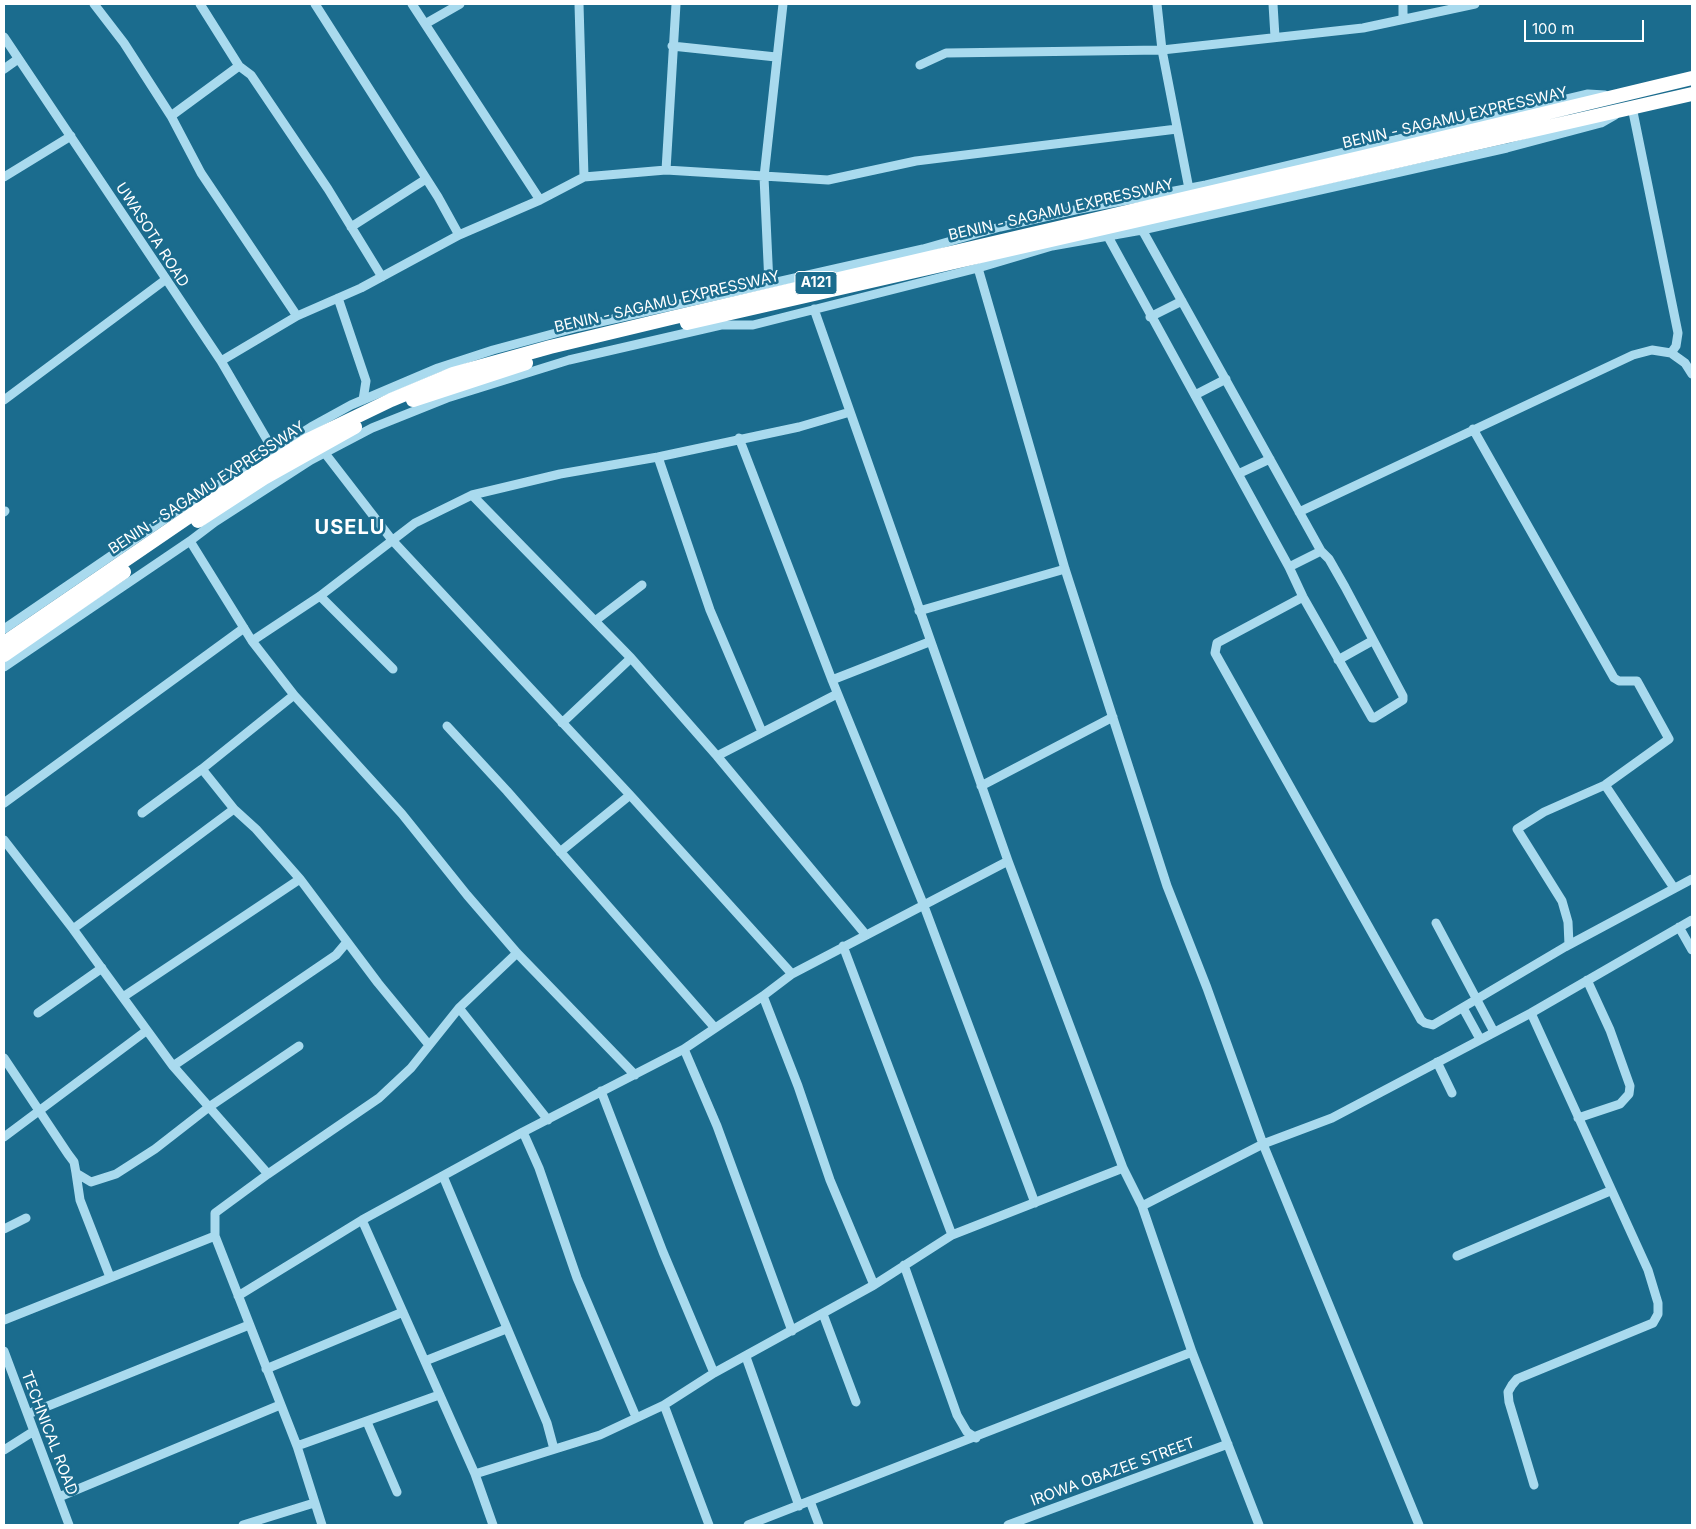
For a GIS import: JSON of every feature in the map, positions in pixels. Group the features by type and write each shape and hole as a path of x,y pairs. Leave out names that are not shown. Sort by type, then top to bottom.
{"highway":[{"name":"BENIN - SAGAMU EXPRESSWAY","path":"4,643 219,496 308,440 350,419 453,374 670,312 1692,78"},
{"name":"A121","path":"4,655 183,531 264,478 346,432 419,398 513,366 1140,225 1692,94"}],"street":[{"path":"94,4 124,43 171,116 201,173 297,316"},
{"path":"200,4 239,66 251,75 382,277"},
{"path":"314,4 426,179 459,235"},
{"path":"412,4 540,200"},
{"path":"425,24 460,4"},
{"path":"579,4 584,177"},
{"path":"666,170 676,4"},
{"path":"770,284 764,177 783,4"},
{"path":"4,629 181,508 273,450 363,400 438,368 494,350 670,312 770,284 923,250 1000,227 1065,212 1190,192 1162,50 1157,4"},
{"path":"1273,4 1274,37"},
{"path":"1403,4 1403,19"},
{"path":"920,65 946,53 1162,50 1363,28 1475,4"},
{"name":"UWASOTA ROAD","path":"4,37 221,362 273,450"},
{"path":"672,46 776,57"},
{"path":"4,69 18,59"},
{"path":"171,116 239,66"},
{"path":"1627,109 1678,333 1676,346 1671,353"},
{"path":"221,362 297,316 382,277 459,235 540,200 584,177 666,170 828,180 916,160 1177,128"},
{"path":"4,177 70,136"},
{"path":"351,227 426,179"},
{"path":"4,667 215,522 324,452 372,428 447,398 569,360 721,325 753,325 978,268 1052,246 1105,233 1289,567 1303,597 1372,718 1374,718 1403,700 1403,696 1372,641 1359,612 1329,559 1321,551 1140,225"},
{"path":"978,268 1065,569 1167,886 1208,988 1263,1144 1419,1525"},
{"path":"4,400 165,280"},
{"path":"338,298 366,381 363,400"},
{"path":"1150,317 1182,301"},
{"path":"814,309 929,642 1008,861 1123,1168 1142,1206 1192,1352 1259,1525"},
{"path":"1300,512 1633,354 1652,350 1671,353 1685,363 1692,374"},
{"path":"1195,395 1226,379"},
{"path":"252,640 320,596 415,523 472,495 560,474 658,457 739,438 799,427 850,412"},
{"path":"1473,429 1614,678 1619,681 1637,681 1669,739 1604,786 1544,812 1517,830 1562,901 1568,922 1569,945"},
{"path":"739,438 832,680 924,906 1036,1203"},
{"path":"324,452 392,540 630,795 792,974"},
{"path":"658,457 710,610 762,732"},
{"path":"1238,474 1270,459"},
{"path":"472,495 631,658 717,756 866,935"},
{"path":"190,541 252,640 294,695 402,814 467,895 517,953 635,1075"},
{"path":"1289,567 1321,551"},
{"path":"919,611 1065,569"},
{"path":"596,621 642,585"},
{"path":"320,596 393,669"},
{"path":"1303,597 1217,643 1215,653 1421,1020 1433,1025 1569,945 1692,879"},
{"path":"4,804 244,628"},
{"path":"1338,660 1372,641"},
{"path":"832,680 929,642"},
{"path":"562,723 631,658"},
{"path":"717,756 838,694"},
{"path":"142,813 202,769 294,695"},
{"path":"981,786 1113,717"},
{"path":"448,726 508,790 560,852 716,1028"},
{"path":"202,769 234,809 256,829 300,879 346,942 429,1045"},
{"path":"1604,786 1674,888"},
{"path":"560,852 630,795"},
{"path":"73,929 234,809"},
{"path":"4,840 73,929 173,1066 268,1174"},
{"path":"238,1296 362,1220 523,1132 684,1050 792,974 1008,861"},
{"path":"123,997 300,879"},
{"path":"1142,1206 1263,1144 1332,1118 1531,1013 1692,920"},
{"path":"1436,923 1494,1032"},
{"path":"1679,927 1692,950"},
{"path":"173,1066 336,955 346,942"},
{"path":"843,946 952,1235"},
{"path":"322,1525 296,1446 215,1236 215,1213 268,1174 379,1098 411,1068 459,1008 517,953"},
{"path":"38,1013 102,968"},
{"path":"1578,1118 1620,1104 1629,1094 1630,1086 1610,1030 1587,980"},
{"path":"763,996 830,1180 874,1286"},
{"path":"459,1008 548,1120"},
{"path":"1464,1008 1480,1039"},
{"path":"1531,1013 1610,1191 1648,1270 1658,1303 1657,1319 1626,1335 1517,1379 1512,1385 1508,1392 1509,1402 1534,1485"},
{"path":"4,1137 146,1031"},
{"path":"76,1173 91,1182 116,1174 155,1149 209,1107 299,1046"},
{"path":"684,1050 717,1126 792,1331"},
{"path":"4,1058 74,1162 80,1200 110,1277"},
{"path":"1437,1062 1452,1093"},
{"path":"601,1091 663,1252 714,1373"},
{"path":"523,1132 539,1168 578,1278 636,1417"},
{"path":"475,1474 600,1435 664,1405 714,1373 874,1286 952,1235 1123,1168"},
{"path":"443,1176 547,1423 554,1449"},
{"path":"1457,1256 1610,1191"},
{"path":"4,1229 26,1218"},
{"path":"362,1220 475,1474 493,1525"},
{"path":"4,1320 215,1236"},
{"path":"904,1265 946,1384 971,1437"},
{"path":"266,1369 403,1312"},
{"path":"824,1314 856,1402"},
{"path":"28,1414 249,1325"},
{"path":"425,1361 506,1328"},
{"name":"TECHNICAL ROAD","path":"4,1351 58,1497 66,1524"},
{"path":"748,1525 1192,1352"},
{"path":"746,1357 799,1506"},
{"path":"296,1446 439,1396"},
{"path":"58,1497 280,1405"},
{"path":"664,1405 709,1525"},
{"path":"367,1422 397,1492"},
{"path":"4,1450 34,1431"},
{"name":"IROWA OBAZEE STREET","path":"1008,1525 1228,1444"},
{"path":"810,1501 819,1525"},
{"path":"243,1525 314,1503"}],"district":[{"name":"USELU","path":"350,528"}]}
